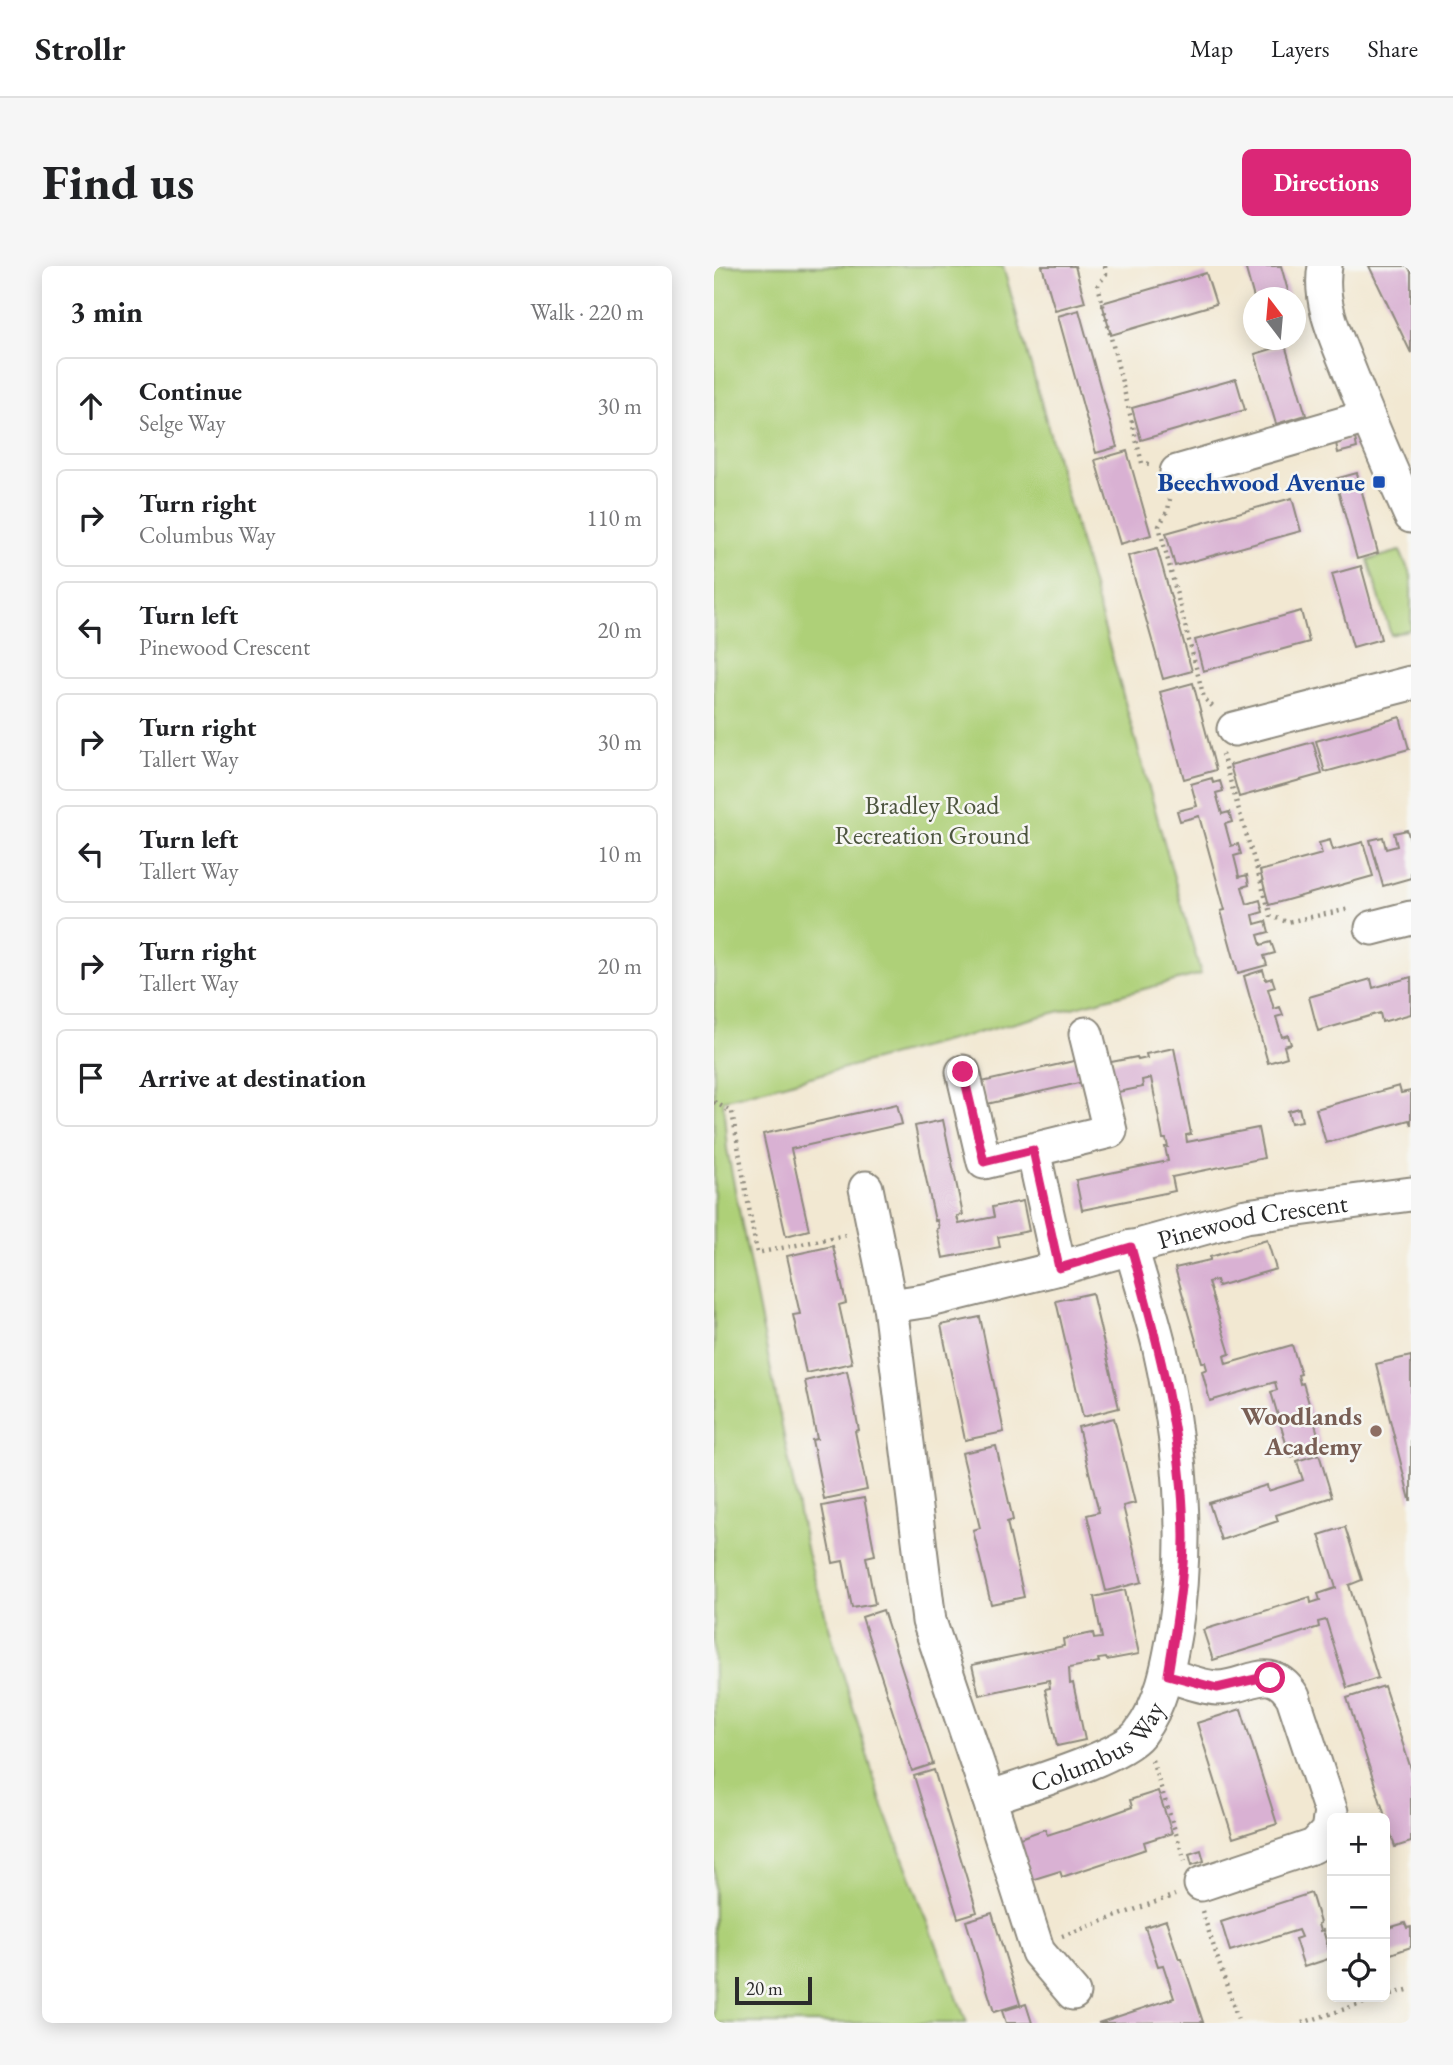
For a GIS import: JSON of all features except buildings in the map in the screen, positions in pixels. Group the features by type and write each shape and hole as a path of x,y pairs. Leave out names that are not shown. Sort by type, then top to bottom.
{"street":[{"path":"1325,266 1323,290 1327,314 1367,417 1411,516"},
{"path":"1177,472 1367,417"},
{"path":"1234,729 1411,683"},
{"path":"1373,929 1411,918"},
{"path":"963,1072 984,1162 1110,1131 1086,1034"},
{"path":"1033,1150 1059,1268"},
{"name":"Columbus Way","path":"866,1188 890,1306 929,1620 1035,1945 1073,1993"},
{"name":"Pinewood Crescent","path":"890,1306 930,1300 1059,1268 1246,1216 1411,1194"},
{"name":"Columbus Way","path":"989,1798 1101,1758 1126,1746 1139,1735 1168,1675 1179,1605 1184,1537 1178,1445 1158,1344 1131,1247"},
{"path":"1168,1675 1217,1688 1270,1678 1288,1688 1329,1803 1330,1813"},
{"path":"1192,1887 1314,1846 1327,1833"}],"path":[{"path":"1105,266 1107,274 1098,285 1142,463 1164,465 1177,472"},
{"path":"714,1102 732,1112 757,1253 874,1230"},
{"path":"1139,1735 1147,1745 1239,2023"},
{"path":"1035,1945 1192,1887"},
{"path":"1390,1994 1411,1989"},
{"path":"1302,2023 1366,2002"}],"green space":[{"name":"Bradley Road Recreation Ground","path":"714,266 1003,266 1201,974 723,1100 727,1149 807,1553 881,1801 967,2023 714,2023"},
{"path":"1400,551 1411,576 1411,629 1391,635 1368,560"}],"place":[{"name":"Beechwood Avenue","path":"1379,482"},
{"name":"Woodlands Academy","path":"1376,1431"}],"route":[{"path":"963,1072 984,1162 1033,1150 1059,1268 1131,1247 1158,1344 1178,1445 1184,1537 1179,1605 1168,1675 1217,1688 1270,1678"}]}
